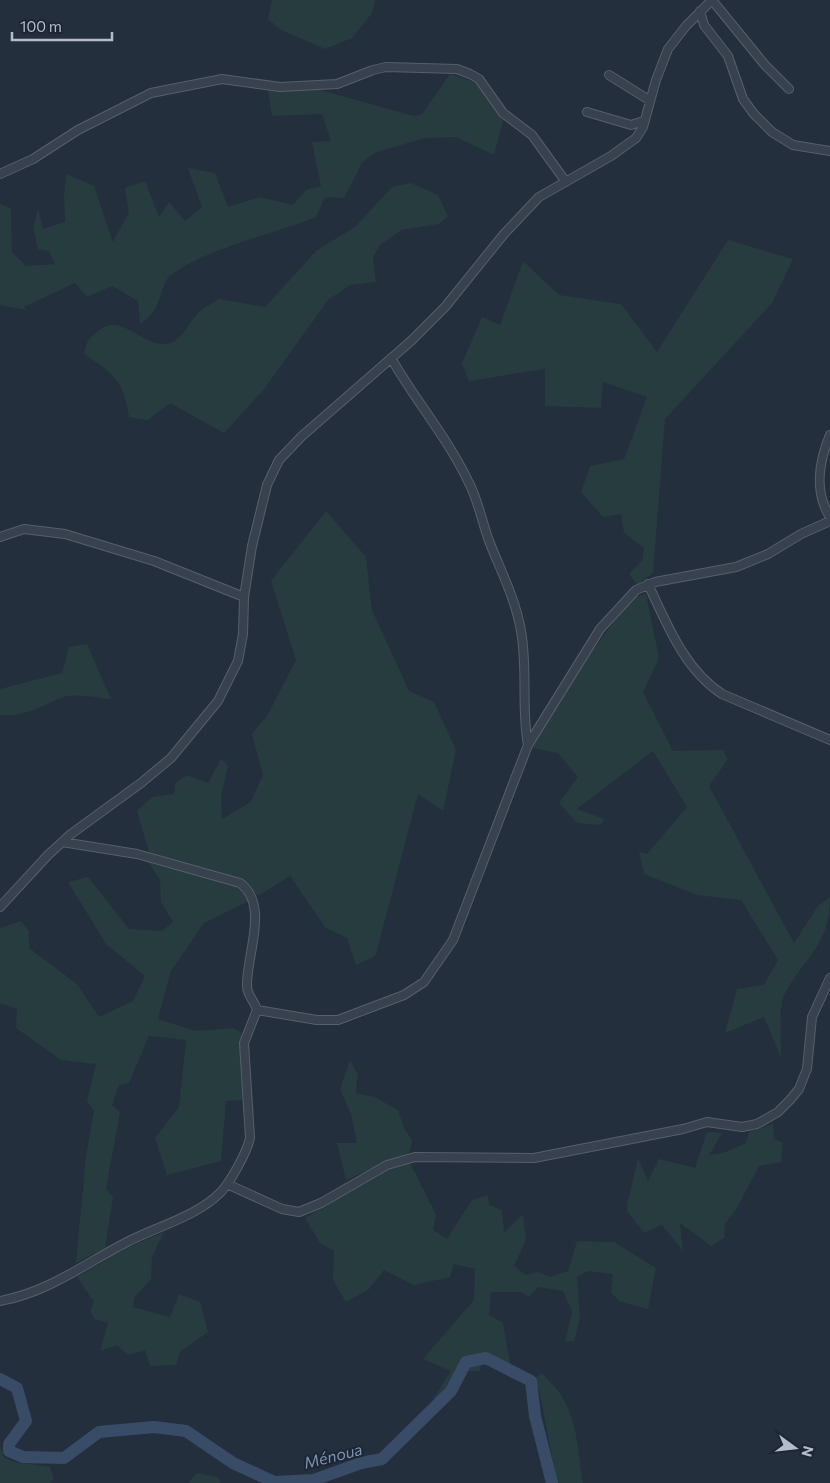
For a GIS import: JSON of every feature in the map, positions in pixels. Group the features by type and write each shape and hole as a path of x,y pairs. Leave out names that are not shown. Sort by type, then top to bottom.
{"street":[{"path":"0,907 62,842 157,770 188,738 218,701 238,661 243,634 244,597 248,565 259,515 268,485 279,460 302,436 391,358 457,295 504,234 529,206 547,191 566,182 631,143 640,133 668,49 700,11 712,0 765,65 789,89"},
{"path":"700,11 704,25 728,56 743,100 754,114 772,132 794,145 830,151"},
{"path":"0,174 33,159 78,130 151,94 222,79 280,87 337,84 372,70 386,67 457,69 470,74 479,80 503,113 532,135 566,182"},
{"path":"609,75 650,100"},
{"path":"587,112 631,125 644,121"},
{"path":"391,358 412,395 440,432 469,482 489,541 513,600 522,641 524,723 528,745"},
{"path":"257,1010 317,1020 338,1020 404,995 424,982 453,940 528,745 600,629 628,597 648,584 736,566 768,554 821,524 829,517 820,487 820,474 824,451 830,435"},
{"path":"0,537 24,529 65,534 154,561 244,597"},
{"path":"648,584 674,639 688,662 710,686 722,694 830,740"},
{"path":"0,1301 28,1295 51,1286 76,1269 129,1241 189,1214 211,1200 227,1184 246,1150 250,1138 244,1043 257,1010 247,990 254,925 254,904 246,888 228,880 138,854 62,842"},
{"path":"227,1184 282,1209 299,1212 321,1203 387,1165 415,1157 534,1158 683,1129 701,1123 719,1123 742,1127 757,1124 778,1112 798,1089 806,1069 812,1017 830,978"}],"green space":[{"path":"272,0 375,0 372,13 352,38 325,49 281,30 268,19"},
{"path":"450,74 478,83 504,117 494,155 456,137 425,138 374,153 362,163 344,198 325,197 316,217 224,248 172,274 164,284 153,312 148,319 140,324 138,301 112,286 87,297 75,283 24,307 26,310 0,305 0,204 11,209 12,252 26,266 55,264 49,251 38,249 33,227 38,209 43,229 65,222 64,195 66,174 94,186 113,242 129,212 125,188 145,181 159,217 169,202 185,221 202,207 188,168 215,173 228,207 260,197 293,205 306,190 321,186 312,142 331,141 322,114 272,116 268,91 319,88 320,90 414,116 422,114"},
{"path":"411,183 438,195 448,216 439,224 401,230 380,245 373,257 376,282 350,285 328,300 265,388 224,433 170,403 148,420 129,417 124,394 116,379 84,354 89,339 106,326 124,327 151,341 161,344 171,343 179,338 200,311 219,299 265,307 317,250 355,227 392,187"},
{"path":"728,240 793,259 772,303 665,419 653,573 637,585 629,574 642,561 644,548 624,533 621,514 603,517 581,492 590,466 624,459 647,397 603,382 601,408 545,406 545,369 469,381 462,363 482,317 500,325 523,261 559,295 621,304 657,352"},
{"path":"326,511 366,557 372,610 409,691 434,702 456,750 443,811 418,794 376,954 356,965 347,938 325,927 290,876 258,896 241,879 150,855 137,811 152,797 174,794 175,783 187,775 208,783 221,759 228,766 221,796 222,819 251,802 263,775 252,734 267,716 296,660 271,581"},
{"path":"646,594 659,658 643,692 673,751 723,750 728,759 709,786 794,943 818,906 830,897 829,914 821,940 782,1000 781,1057 764,1017 725,1033 737,989 764,985 778,960 741,900 697,895 644,874 639,852 647,854 687,807 653,751 577,809 604,819 601,825 577,823 559,803 578,777 558,753 532,748 583,663 632,598"},
{"path":"87,644 111,699 69,696 25,713 0,715 0,689 62,673 69,647"},
{"path":"149,863 239,886 249,901 204,923 171,971 158,1019 195,1031 233,1028 242,1033 240,1047 243,1100 226,1101 221,1161 167,1175 155,1138 179,1107 186,1040 149,1036 129,1083 119,1085 112,1105 120,1112 106,1189 113,1197 105,1248 76,1263 86,1156 94,1111 87,1101 96,1064 61,1060 16,1028 17,1009 0,1003 0,928 21,921 29,931 29,948 77,984 99,1017 133,1001 145,976 106,944 68,882 88,877 129,929 162,931 173,922 161,902 160,880"},
{"path":"350,1060 358,1075 356,1093 374,1097 398,1110 404,1128 412,1140 409,1155 346,1180 337,1143 357,1143 351,1114 340,1089"},
{"path":"773,1124 774,1139 783,1143 781,1162 759,1166 737,1208 724,1225 725,1237 711,1246 680,1223 683,1251 662,1225 644,1233 627,1211 638,1158 648,1181 659,1159 695,1168 707,1132 722,1133 709,1155 723,1153 746,1143 749,1132"},
{"path":"410,1163 436,1215 433,1230 447,1239 472,1200 488,1195 489,1205 502,1210 504,1233 523,1214 526,1240 514,1266 526,1275 538,1272 550,1277 568,1271 577,1241 614,1242 656,1268 648,1309 619,1301 611,1292 613,1274 588,1271 577,1277 580,1318 574,1341 565,1342 572,1312 563,1291 538,1287 529,1297 521,1292 491,1292 489,1315 503,1323 511,1368 480,1354 480,1371 457,1371 437,1400 433,1399 451,1371 423,1359 474,1300 475,1269 454,1264 450,1277 414,1285 384,1270 368,1290 346,1302 333,1280 334,1251 320,1243 305,1218 386,1168"},
{"path":"164,1232 152,1257 151,1279 134,1298 133,1307 170,1317 179,1294 200,1302 208,1332 181,1351 176,1365 150,1366 145,1350 128,1355 117,1345 100,1351 108,1323 95,1319 90,1311 94,1302 77,1277 127,1248"},
{"path":"542,1373 559,1393 569,1409 577,1440 583,1483 545,1483 554,1467 539,1389 531,1381"},
{"path":"0,1446 4,1457 15,1462 50,1467 54,1478 50,1483 0,1483"},
{"path":"197,1473 218,1477 221,1483 188,1483"}],"waterway":[{"name":"Ménoua","path":"0,1379 17,1388 26,1421 9,1444 9,1451 23,1457 64,1458 99,1432 154,1427 186,1431 233,1463 274,1482 314,1480 361,1463 382,1459 451,1391 466,1362 486,1358 531,1381 535,1416 552,1483"}]}
